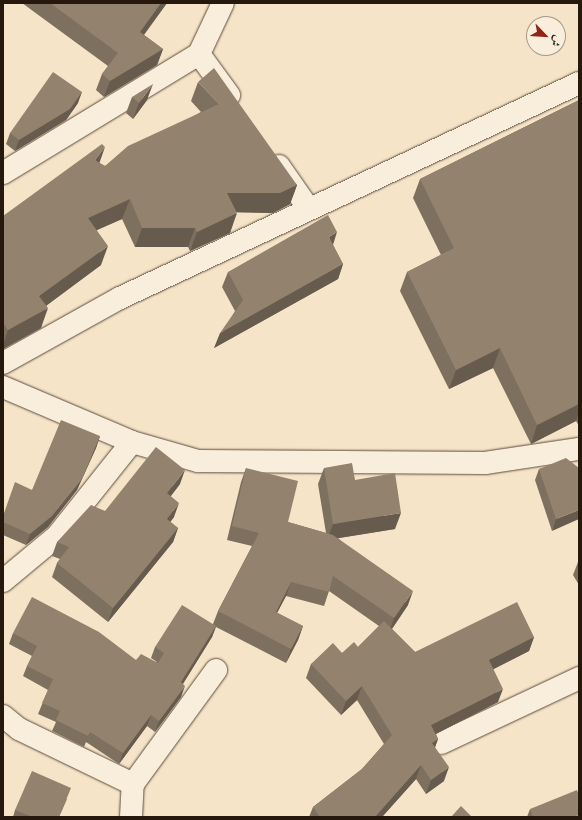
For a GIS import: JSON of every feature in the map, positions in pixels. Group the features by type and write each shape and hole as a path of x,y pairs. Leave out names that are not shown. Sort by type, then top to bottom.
{"street":[{"path":"3,173 199,54 223,3"},
{"path":"199,54 241,112"},
{"path":"3,363 120,298 579,83"},
{"path":"268,151 309,209"},
{"path":"3,387 132,442 198,461 485,463 571,450 579,470"},
{"path":"3,580 57,536 132,442"},
{"path":"131,817 133,784 216,670"},
{"path":"442,743 579,678"},
{"path":"3,716 19,729 133,784"}],"building":[{"path":"50,3 161,3 140,32 163,49 110,81 102,74 118,53"},
{"path":"214,68 297,185 280,193 227,193 237,213 197,232 195,228 142,228 130,199 88,218 108,246 39,296 48,308 8,330 3,323 3,216 102,144 105,147 95,160 105,166 128,146 219,104 198,82"},
{"path":"53,72 82,92 70,109 19,140 10,133"},
{"path":"153,84 139,103 132,97"},
{"path":"579,100 579,404 537,425 500,348 456,370 407,272 454,248 420,179"},
{"path":"328,215 337,232 329,237 343,264 220,333 243,300 228,272"},
{"path":"61,420 100,436 82,479 52,516 30,534 3,522 3,516 15,482 32,490"},
{"path":"156,447 185,470 167,493 179,503 167,519 178,528 113,608 57,563 69,547 57,542 91,505 105,511"},
{"path":"566,458 579,468 579,510 556,519 539,469"},
{"path":"352,463 355,480 395,473 401,513 333,524 324,468"},
{"path":"246,468 298,481 288,522 333,535 413,591 394,618 333,576 329,592 291,582 276,612 303,626 291,649 218,611 259,533 232,526"},
{"path":"32,597 99,632 136,660 141,654 158,663 164,653 155,647 182,605 216,626 181,682 185,686 159,721 151,715 123,753 90,732 88,736 56,720 60,711 42,703 53,679 27,666 37,646 13,633"},
{"path":"517,602 534,637 489,660 503,689 431,725 438,739 432,743 449,767 431,780 421,765 375,817 320,817 313,807 362,769 392,735 362,686 346,701 311,664 333,643 342,653 354,642 358,647 384,621 415,652"},
{"path":"32,771 71,788 59,817 33,817 15,810"},
{"path":"577,790 579,795 579,815 574,817 533,817 530,809"},
{"path":"461,806 472,817 451,817"}]}
